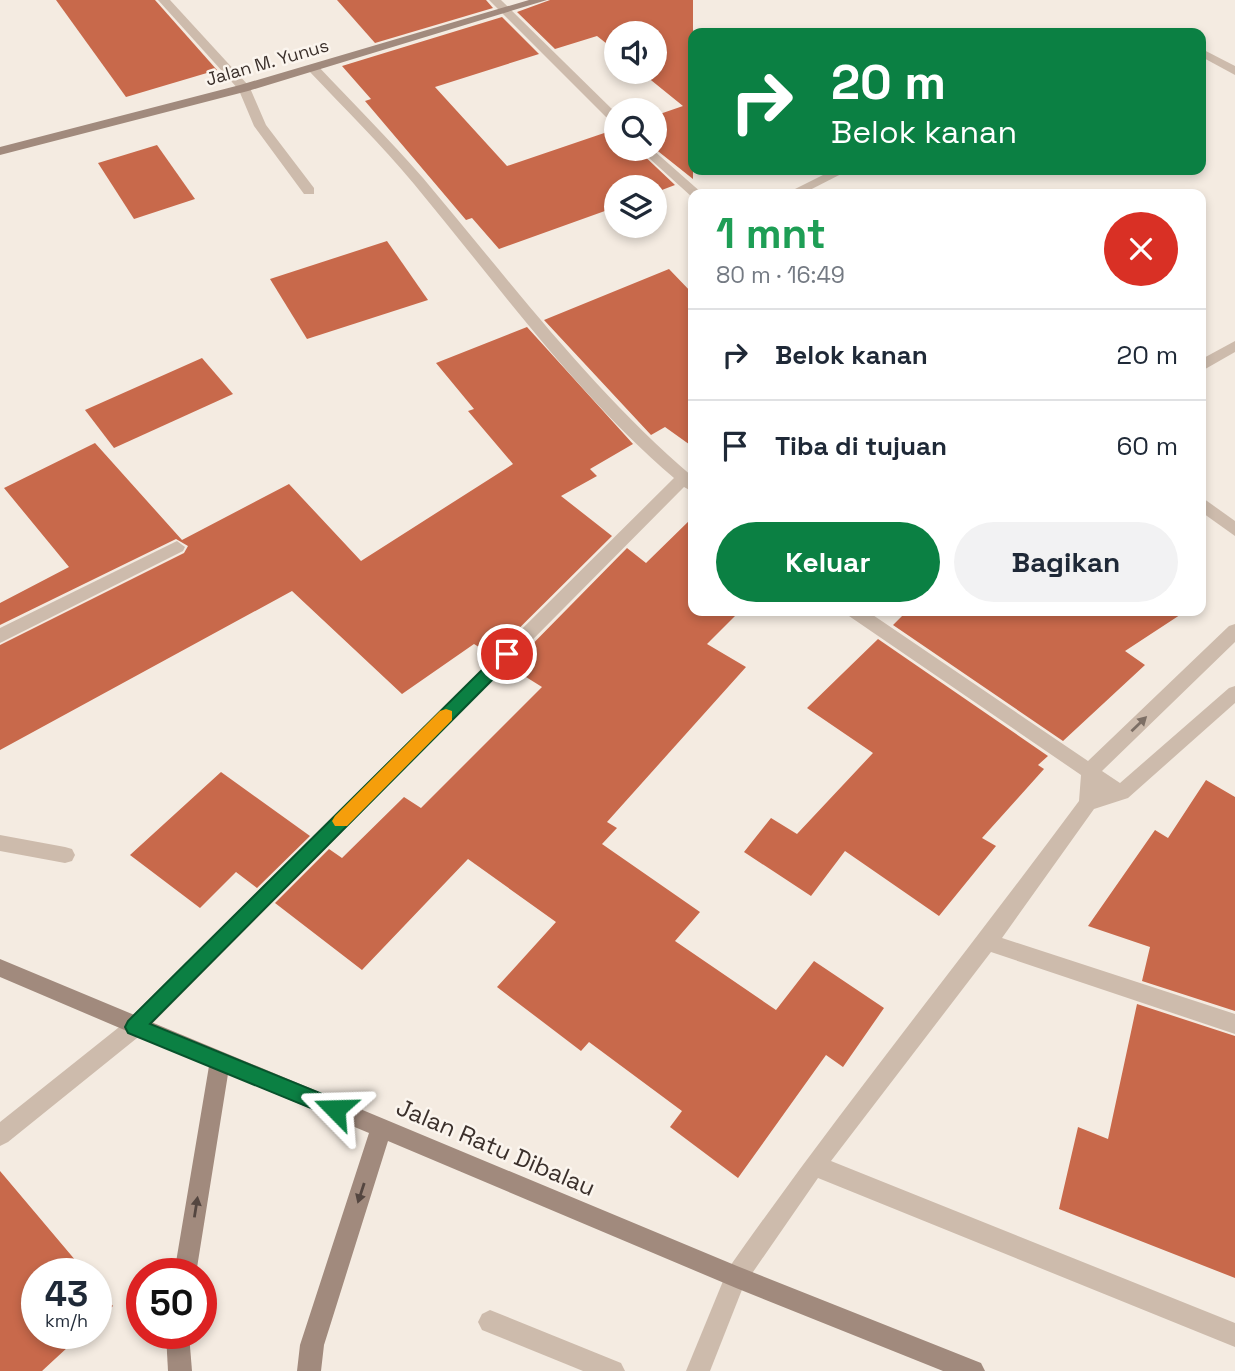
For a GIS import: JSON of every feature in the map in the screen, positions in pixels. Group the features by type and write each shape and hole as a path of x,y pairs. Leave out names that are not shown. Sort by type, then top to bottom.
{"street":[{"path":"164,0 244,88 260,125 309,191"},
{"path":"495,0 604,108"},
{"name":"Jalan M. Yunus","path":"0,151 244,88 541,0"},
{"path":"1206,54 1235,71"},
{"path":"0,1135 135,1027 688,482 637,437 570,366 513,301 417,179 313,68"},
{"path":"659,161 691,189"},
{"path":"803,189 832,175"},
{"path":"1206,363 1235,346"},
{"path":"1206,507 1235,530"},
{"path":"0,636 177,547"},
{"path":"862,616 1121,793"},
{"path":"698,1371 736,1277 814,1165 987,942 1088,803 1090,771 1235,631"},
{"path":"1088,803 1121,793 1235,693"},
{"path":"0,843 65,855"},
{"path":"987,942 1235,1024"},
{"name":"Jalan Ratu Dibalau","path":"0,968 135,1027 736,1277 972,1371"},
{"path":"188,1258 220,1062"},
{"path":"309,1371 312,1345 382,1128"},
{"path":"814,1165 1235,1335"},
{"path":"490,1322 613,1371"},
{"path":"179,1349 180,1371"}],"building":[{"path":"56,0 155,0 217,70 126,97"},
{"path":"337,0 486,0 493,8 375,43"},
{"path":"550,0 693,0 693,28 688,28 688,175 693,175 693,179 667,158 667,112 683,106 656,84 667,84 667,21 604,21 604,42 597,36 555,49 517,12"},
{"path":"502,17 539,54 435,87 507,166 604,133 604,161 650,161 664,175 604,175 604,211 499,249 472,218 466,220 365,101 371,99 342,66"},
{"path":"157,145 195,199 134,219 98,163"},
{"path":"667,177 675,185 667,188"},
{"path":"387,241 428,300 307,339 270,279"},
{"path":"669,269 688,289 688,443 665,427 651,435 544,320"},
{"path":"527,327 633,444 590,469 597,476 561,496 612,536 492,655 474,644 402,694 292,591 0,750 0,645 184,553 188,546 176,539 0,625 0,603 69,567 4,488 95,443 182,540 289,484 361,561 513,464 468,411 474,409 436,363"},
{"path":"202,358 233,394 114,448 85,410"},
{"path":"688,522 688,616 735,616 707,644 746,667 607,822 617,828 602,844 700,912 675,941 776,1010 814,961 884,1008 843,1067 826,1055 738,1178 670,1127 682,1111 589,1042 581,1051 497,987 556,922 468,859 362,970 275,903 329,849 342,858 404,797 421,808 542,687 510,667 627,548 646,563"},
{"path":"902,616 1178,616 1125,651 1145,665 1063,741 893,625"},
{"path":"878,639 1048,756 1038,765 1044,769 982,838 996,846 939,916 845,851 811,896 744,852 771,818 797,834 873,753 807,708"},
{"path":"221,772 310,836 257,888 236,872 200,908 130,855"},
{"path":"1206,780 1235,797 1235,1011 1142,981 1150,947 1088,926 1155,830 1168,838"},
{"path":"1137,1004 1235,1036 1235,1278 1059,1209 1078,1127 1108,1139"},
{"path":"0,1171 73,1258 21,1258 21,1349 66,1349 42,1371 0,1371"}],"slow traffic":[{"path":"341,821 446,716"}],"route":[{"path":"335,1109 135,1027 507,654"}]}
